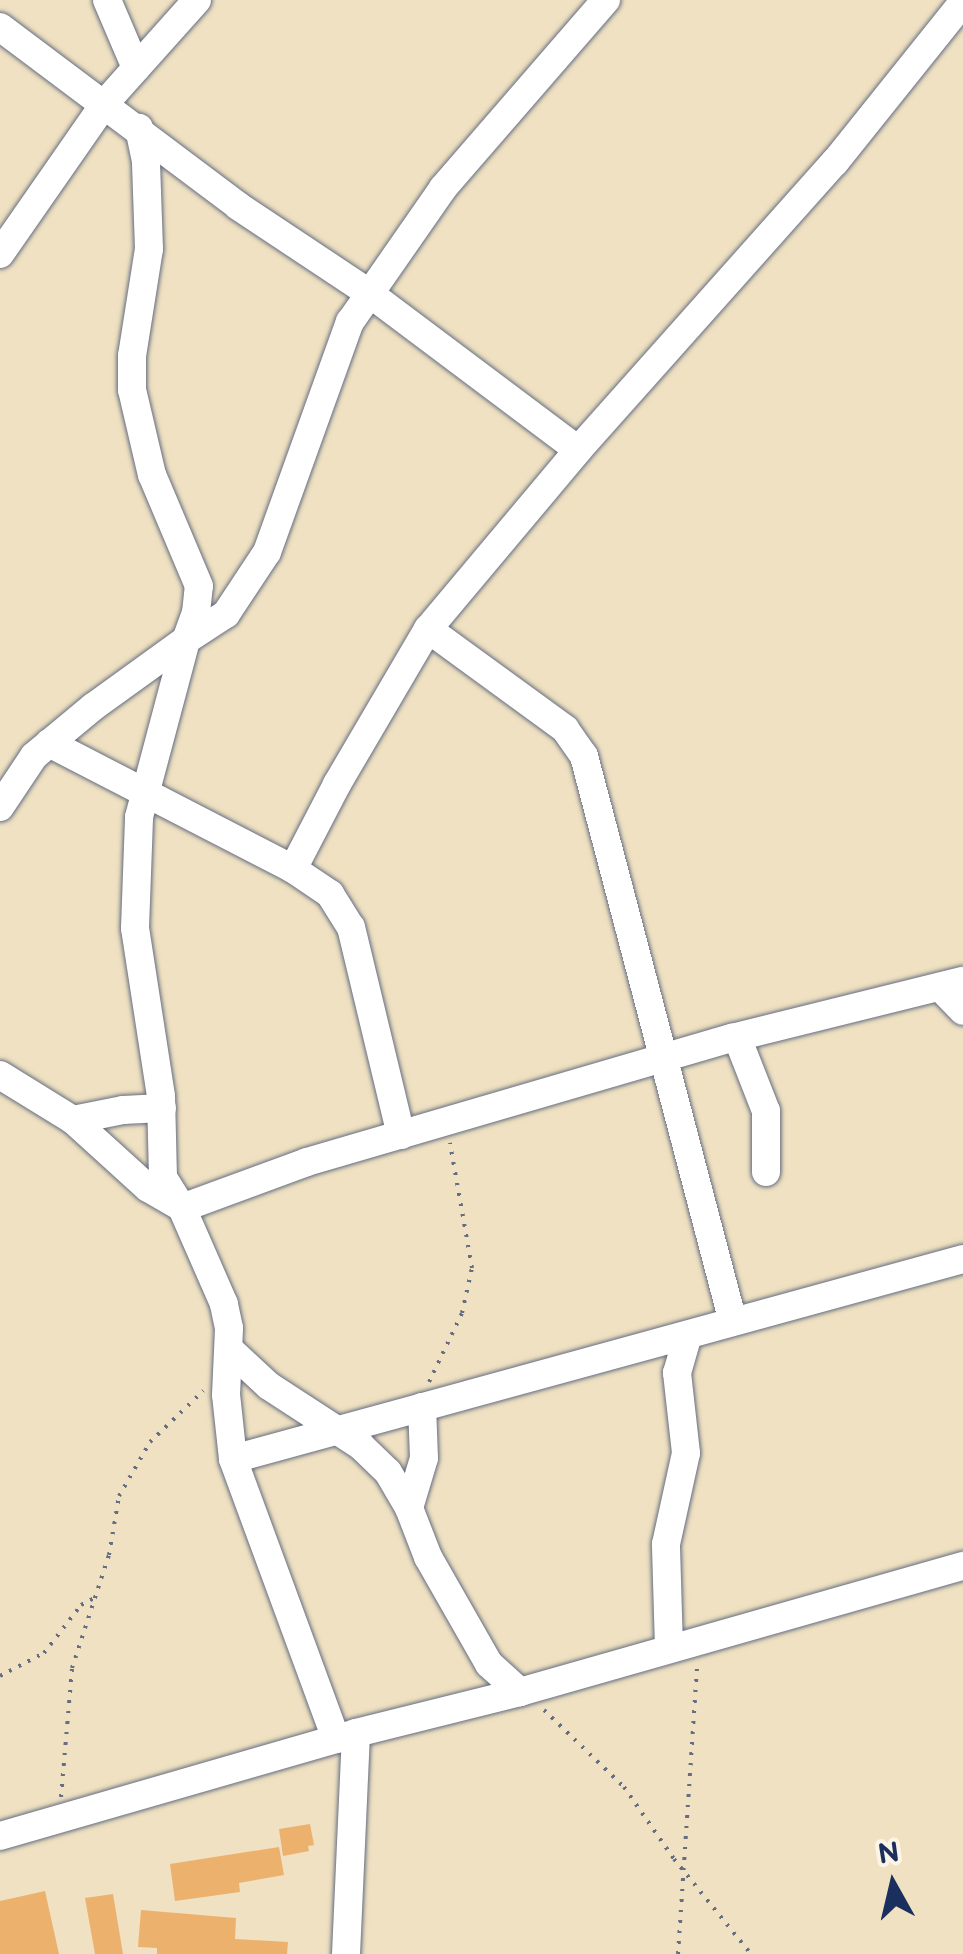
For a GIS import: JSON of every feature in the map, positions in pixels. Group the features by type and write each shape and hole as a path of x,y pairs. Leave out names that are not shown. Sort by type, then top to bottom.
{"street":[{"path":"107,0 136,68"},
{"path":"0,254 12,222 105,104 197,0"},
{"path":"0,807 20,773 49,743 226,614 267,552 337,350 369,293 443,188 606,0"},
{"path":"293,869 345,769 428,630 578,450 835,162 963,2"},
{"path":"0,27 238,206 369,293 578,450"},
{"path":"139,128 146,160 150,248 132,356 132,390 152,475 199,586 196,613 139,817 135,928 162,1108 163,1178 182,1208 224,1304 229,1359 226,1395 233,1460 346,1736 346,1954"},
{"path":"428,630 565,729 584,756 733,1322"},
{"path":"49,743 293,869 330,894 351,927 401,1135"},
{"path":"182,1208 307,1162 737,1037 952,984 963,1011"},
{"path":"737,1037 766,1110 766,1172"},
{"path":"0,1076 74,1120 148,1188 182,1208"},
{"path":"74,1120 123,1110 162,1108"},
{"path":"233,1460 963,1259"},
{"path":"669,1648 666,1544 686,1453 678,1373 688,1334"},
{"path":"229,1359 376,1459 410,1508 428,1557 488,1664 520,1692"},
{"path":"410,1508 424,1458 422,1408"},
{"path":"0,1836 963,1566"}],"path":[{"path":"422,1408 434,1368 462,1313 472,1268 458,1172 444,1124"},
{"path":"55,1821 64,1784 72,1668 109,1555 119,1496 132,1468 169,1421 229,1359"},
{"path":"0,1676 44,1653 81,1605 94,1597"},
{"path":"678,1954 697,1639"},
{"path":"520,1692 567,1729 624,1786 750,1954"}],"building":[{"path":"310,1824 314,1845 308,1846 309,1851 283,1856 279,1829"},
{"path":"279,1847 284,1875 239,1883 240,1892 175,1901 170,1864"},
{"path":"45,1891 59,1954 0,1954 0,1901"},
{"path":"113,1894 123,1954 95,1954 85,1898"},
{"path":"141,1910 236,1918 235,1939 288,1942 287,1954 157,1954 157,1948 138,1947"}]}
